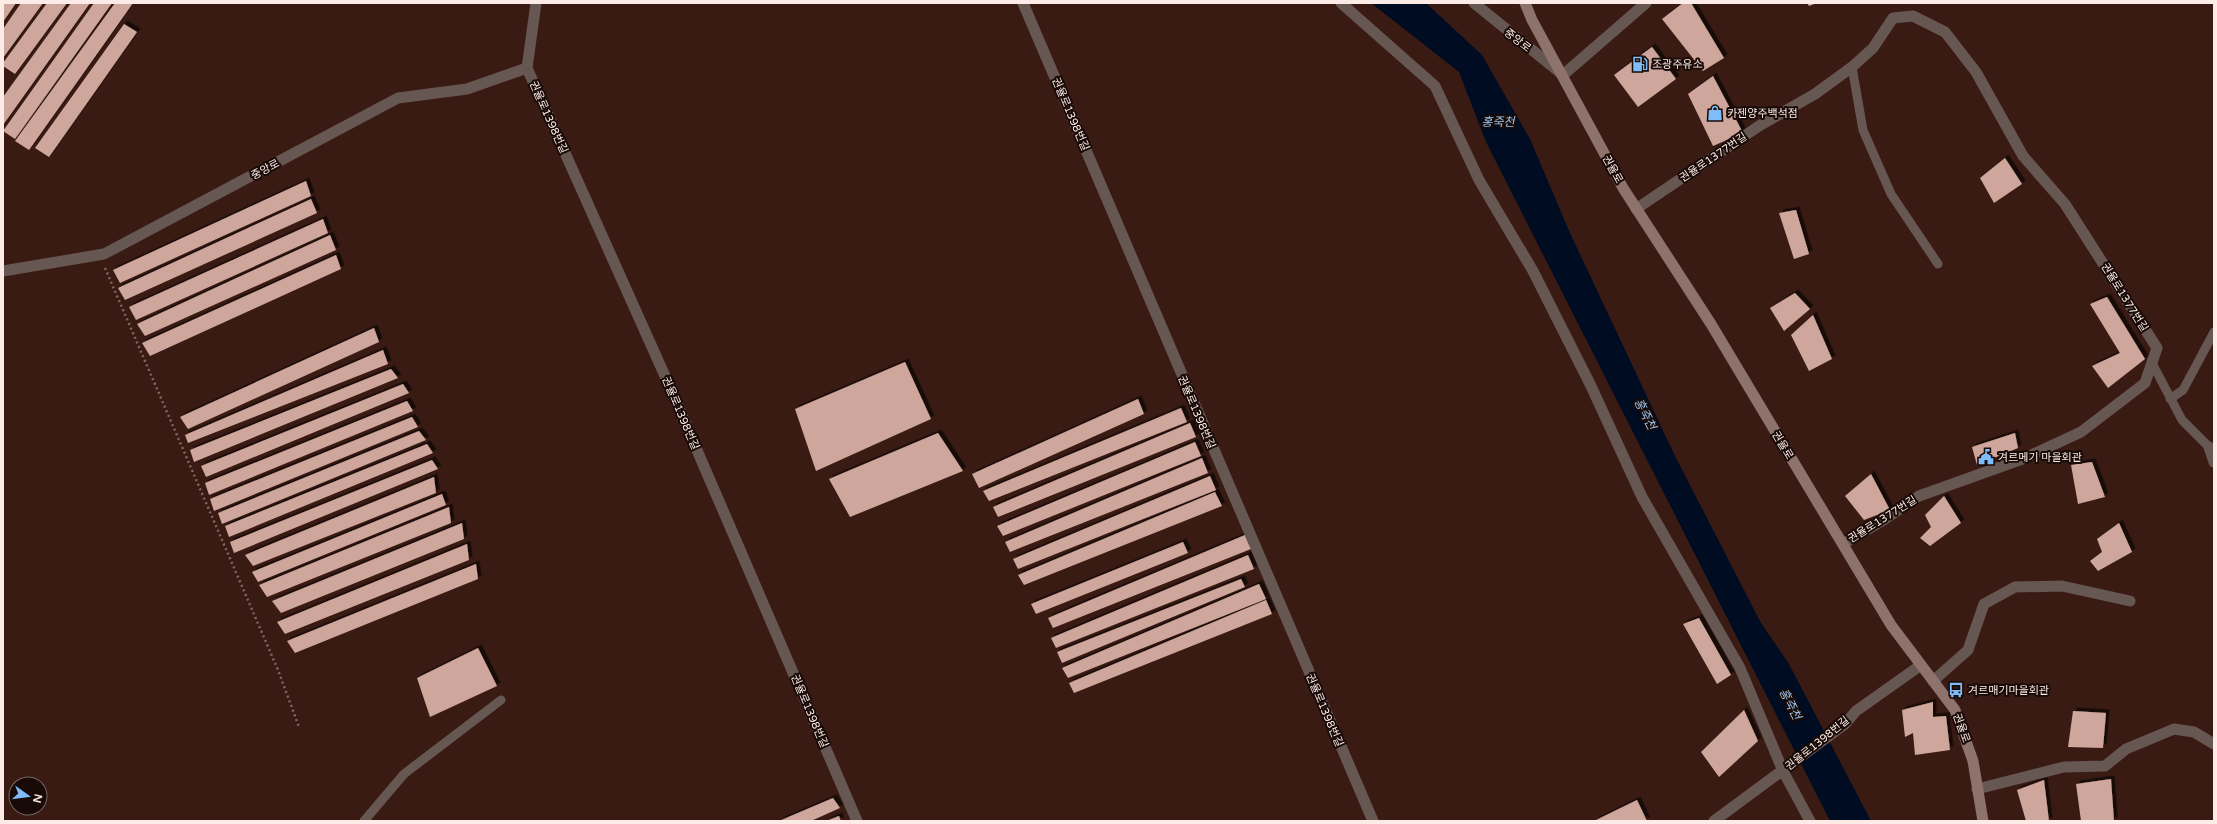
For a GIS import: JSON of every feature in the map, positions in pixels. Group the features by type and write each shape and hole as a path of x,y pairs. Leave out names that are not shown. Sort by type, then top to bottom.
{"main road":[{"name":"권율로","path":"1525,3 1532,20 1636,209 1711,324 1891,625 1955,710 1973,761 1983,821"}],"street":[{"name":"권율로1398번길","path":"536,3 527,68 665,376 857,821"},
{"name":"권율로1398번길","path":"1023,3 1104,190 1243,521 1373,821"},
{"path":"1341,3 1436,86 1479,180 1533,271 1588,379 1642,497 1740,668 1783,771 1810,821"},
{"name":"중앙로","path":"1474,3 1562,74"},
{"path":"1562,74 1646,3"},
{"name":"권율로1377번길","path":"1636,209 1759,126 1814,94 1852,67 1873,48 1893,18 1913,16 1945,32 1976,72 2023,156 2065,204 2157,348 2146,383 2081,432 2025,458 1919,496 1885,519 1843,544"},
{"name":"중앙로","path":"3,271 104,254 398,98 467,89 527,68"},
{"path":"2209,447 2214,462"},
{"path":"1933,681 1968,650 1984,604 2015,587 2062,586 2130,601"},
{"name":"권율로1398번길","path":"1714,821 1845,724 1856,711 1921,665"},
{"path":"1977,788 2064,767 2105,766 2126,749 2174,729 2194,732 2214,744"}],"lane":[{"path":"1852,67 1863,130 1872,152 1891,194 1938,264"},
{"path":"2170,399 2183,390 2214,332"},
{"path":"2152,363 2182,420 2209,447"},
{"path":"364,821 404,774 501,700"}],"path":[{"path":"99,254 278,670 299,728"}],"water":[{"name":"홍죽천","path":"1371,3 1426,3 1482,55 1530,139 1570,233 1675,456 1761,623 1789,664 1871,821 1830,821 1486,142 1459,72"}],"building":[{"path":"3,3 16,3 3,22"},
{"path":"21,3 43,3 3,58 3,29"},
{"path":"47,3 67,3 15,74 3,66 3,63"},
{"path":"71,3 90,3 3,125 3,97"},
{"path":"94,3 112,3 15,139 3,131"},
{"path":"115,3 133,3 29,150 15,141"},
{"path":"1683,3 1691,3 1724,58 1703,71 1662,19"},
{"path":"1807,3 1817,3 1809,6"},
{"path":"124,24 137,32 49,157 35,148"},
{"path":"1652,47 1676,79 1638,107 1614,75"},
{"name":"카젠양주백석점","path":"1713,76 1743,133 1713,146 1688,94"},
{"path":"2005,158 2022,184 1994,203 1980,178"},
{"path":"306,181 311,196 120,283 113,270"},
{"path":"311,199 317,213 125,300 118,288"},
{"path":"1796,210 1809,254 1794,259 1779,213"},
{"path":"323,219 328,233 136,320 129,307"},
{"path":"330,235 336,250 145,336 137,324"},
{"path":"336,255 341,269 150,356 142,343"},
{"path":"1795,293 1810,309 1784,331 1770,308"},
{"path":"2107,297 2145,359 2108,388 2092,366 2120,353 2090,304"},
{"path":"1813,315 1832,359 1809,371 1791,335"},
{"path":"374,328 379,342 188,429 180,417"},
{"path":"383,350 388,364 188,443 185,435"},
{"path":"905,362 931,419 816,471 795,409"},
{"path":"391,369 398,378 194,462 190,450"},
{"path":"403,384 409,393 206,477 201,466"},
{"path":"1138,399 1144,414 979,488 972,474"},
{"path":"407,401 413,411 209,495 205,483"},
{"path":"1181,408 1187,422 989,501 983,491"},
{"path":"412,417 418,427 214,511 210,499"},
{"path":"1190,423 1196,437 998,517 993,507"},
{"path":"419,431 426,440 222,524 218,513"},
{"path":"938,433 963,471 850,517 829,479"},
{"name":"겨르메기 마을회관","path":"2015,433 2018,448 1977,465 1972,447"},
{"path":"1195,442 1201,456 1003,536 997,526"},
{"path":"427,444 433,453 229,537 225,526"},
{"path":"1202,458 1208,473 1010,552 1005,542"},
{"path":"432,460 438,469 234,553 230,542"},
{"path":"2092,462 2105,497 2078,504 2071,465"},
{"path":"1871,474 1890,510 1864,520 1845,496"},
{"path":"1210,476 1216,490 1018,569 1013,559"},
{"path":"434,477 436,493 253,566 245,555"},
{"path":"1215,492 1222,506 1024,585 1018,575"},
{"path":"442,494 446,505 258,582 252,572"},
{"path":"1944,496 1961,523 1930,546 1920,538 1931,527 1925,515"},
{"path":"449,507 451,523 267,597 259,585"},
{"path":"462,523 464,539 281,613 272,601"},
{"path":"2119,523 2132,552 2098,571 2090,561 2102,552 2097,539"},
{"path":"1245,535 1251,549 1053,628 1048,618"},
{"path":"1183,542 1188,553 1036,614 1031,604"},
{"path":"467,544 469,560 285,634 277,622"},
{"path":"1248,555 1254,569 1056,648 1051,638"},
{"path":"476,564 478,579 295,653 287,641"},
{"path":"1241,579 1245,587 1062,663 1057,652"},
{"path":"1259,584 1266,599 1068,678 1062,668"},
{"path":"1266,600 1272,614 1074,693 1069,683"},
{"path":"1699,618 1731,675 1717,684 1683,624"},
{"path":"478,648 497,686 430,717 417,678"},
{"path":"1933,702 1933,717 1946,716 1950,750 1915,755 1913,733 1905,737 1902,710"},
{"path":"1744,710 1758,741 1719,777 1701,752"},
{"path":"2073,711 2106,713 2103,748 2068,747"},
{"path":"2111,779 2114,821 2081,821 2076,784"},
{"path":"2044,780 2049,821 2026,821 2017,790"},
{"path":"833,798 840,808 811,821 779,821"},
{"path":"1637,800 1647,821 1594,821"},
{"path":"839,816 841,821 826,821"}],"place":[{"name":"조광주유소","path":"1640,64"},
{"name":"카젠양주백석점","path":"1715,113"},
{"name":"겨르메기 마을회관","path":"1986,457"},
{"name":"겨르매기마을회관","path":"1956,690"}]}
